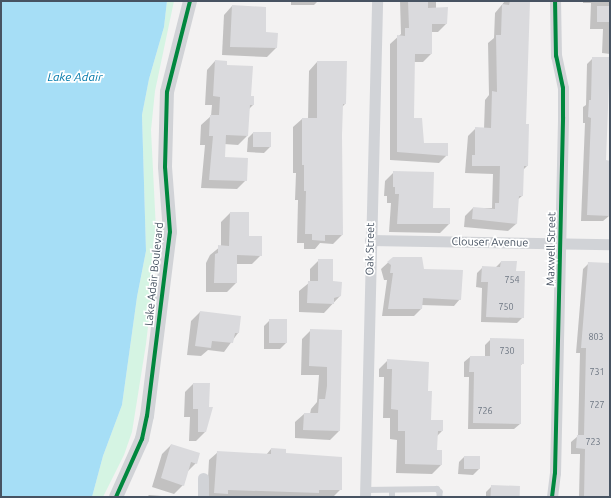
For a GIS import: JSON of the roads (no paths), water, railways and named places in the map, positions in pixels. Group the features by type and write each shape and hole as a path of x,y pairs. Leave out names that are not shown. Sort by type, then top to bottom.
{"street":[{"name":"Lake Adair Boulevard","path":"116,497 142,440 147,416 170,232 165,167 167,92 190,1"},
{"name":"Oak Street","path":"365,494 377,1"},
{"name":"Maxwell Street","path":"552,497 555,473 563,102 556,56 554,1"},
{"name":"Clouser Avenue","path":"370,240 610,244"},
{"path":"203,478 203,497"}],"lane":[{"path":"365,494 392,494 437,489 440,492 440,497"}],"water":[{"name":"Lake Adair","path":"1,1 167,1 164,27 149,79 142,115 146,251 137,297 122,405 103,456 92,497 1,497"}]}
